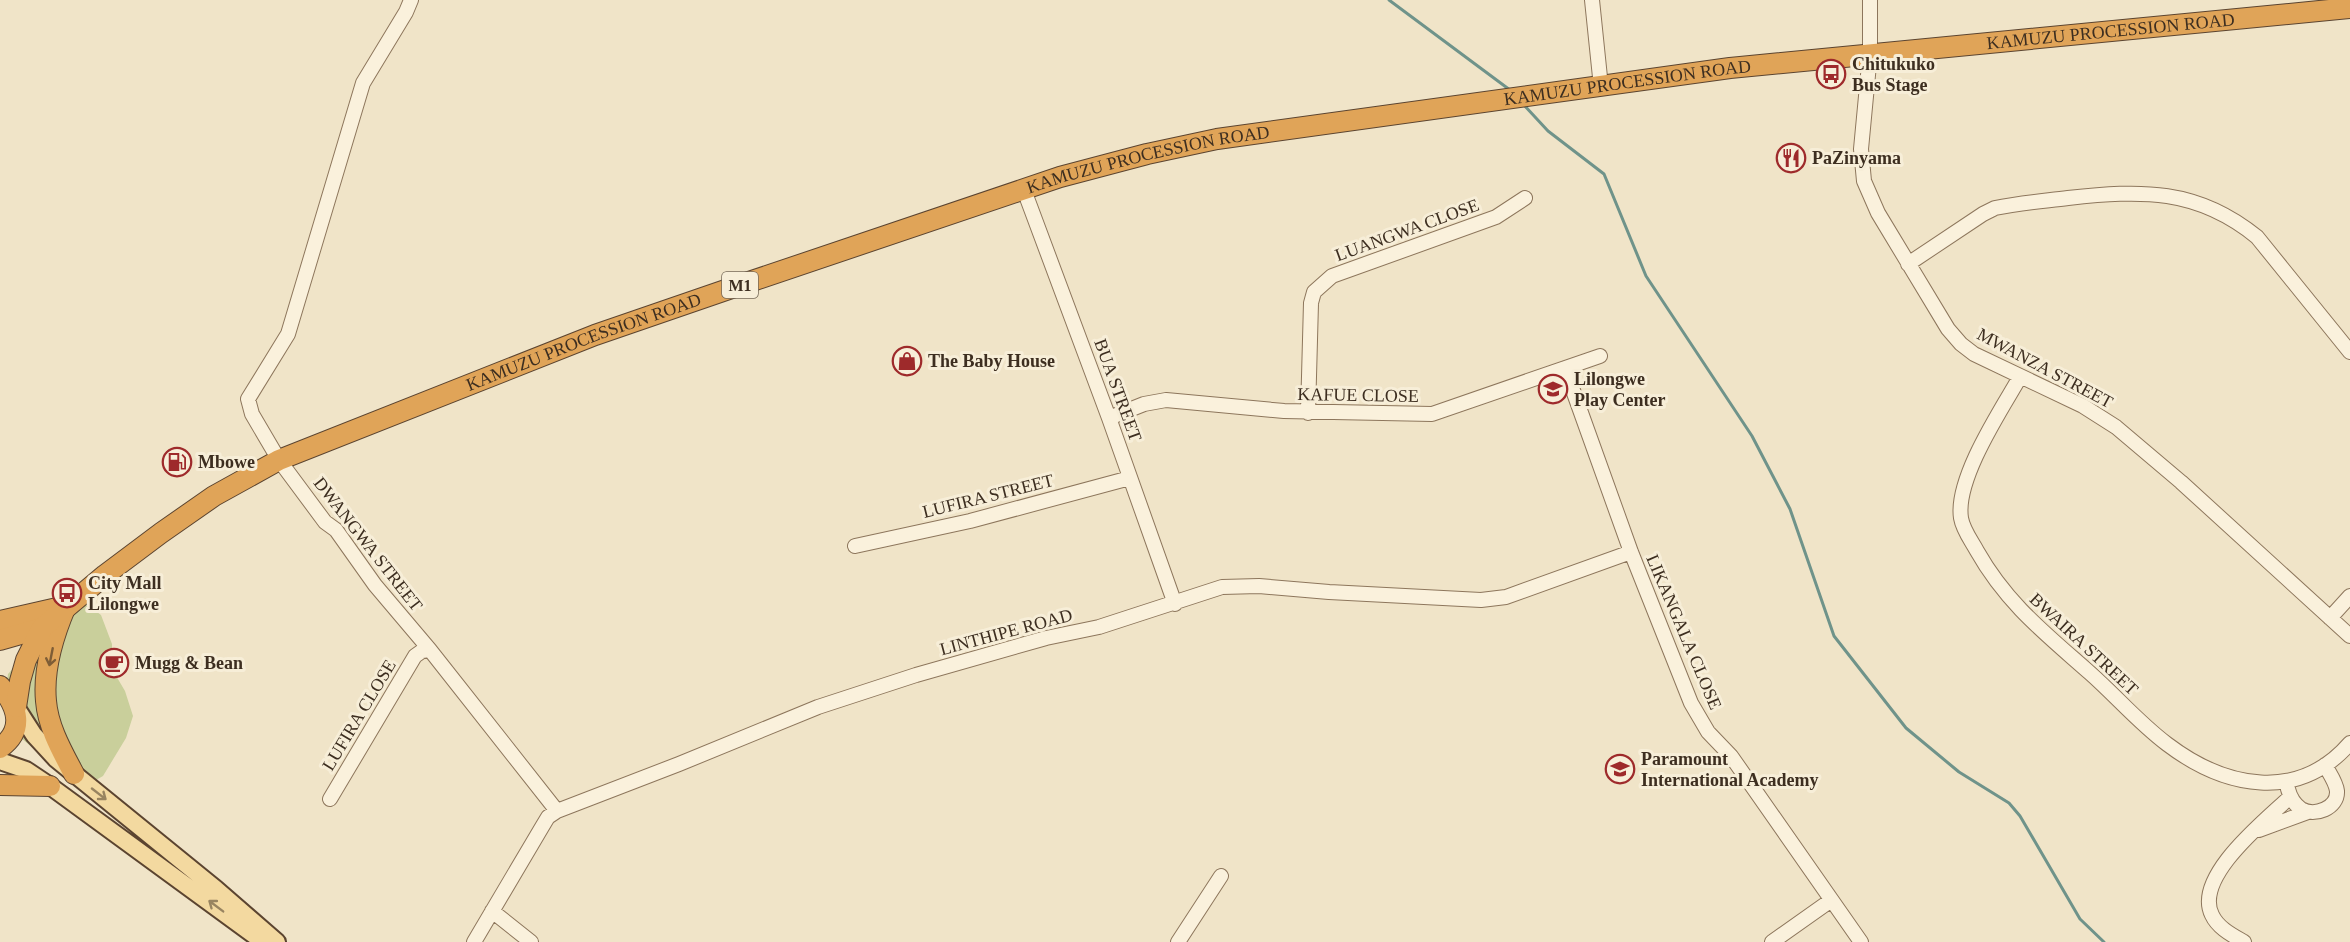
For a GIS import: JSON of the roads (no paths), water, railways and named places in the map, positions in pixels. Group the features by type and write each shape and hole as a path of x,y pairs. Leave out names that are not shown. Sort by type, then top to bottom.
{"highway":[{"name":"KAMUZU PROCESSION ROAD","path":"42,628 107,573 214,496 279,460 595,335 1102,165 1217,139 1730,68 2350,8"},
{"path":"0,621 66,606"},
{"path":"66,606 54,644 46,700 58,744 74,774"},
{"name":"M1","path":"0,640 42,628"},
{"name":"M1","path":"16,707 26,660 42,628"},
{"path":"0,686 16,707 14,734 0,748"},
{"path":"0,785 50,786"}],"main road":[{"path":"16,707 43,746 74,774 208,882 277,942"},
{"path":"0,761 26,770 50,786 262,942"}],"street":[{"name":"DWANGWA STREET","path":"411,0 363,83 288,334 248,399 252,414 279,460 325,522 336,530 426,651 556,811"},
{"path":"1592,0 1601,87"},
{"name":"MWANZA STREET","path":"1870,0 1870,54 1861,138 1864,181 1872,201 1908,264 1954,337 1974,354 2083,406 2116,427 2181,482 2350,636"},
{"name":"BUA STREET","path":"1024,190 1175,604"},
{"path":"1908,264 1995,208 2120,192 2161,195 2193,201 2247,229 2257,237 2350,352"},
{"name":"LUANGWA CLOSE","path":"1308,412 1311,303 1314,292 1321,283 1350,268 1496,217 1525,198"},
{"name":"KAFUE CLOSE","path":"1109,418 1144,404 1166,400 1308,412 1432,414 1600,356"},
{"name":"LIKANGALA CLOSE","path":"1565,368 1630,552 1691,704 1708,732 1731,756 1830,901 1861,942"},
{"name":"BWAIRA STREET","path":"2020,377 1976,456 1963,495 1961,516 1963,525 1982,560 2026,618 2165,743 2195,762 2229,777 2255,784 2285,782 2325,765 2350,742"},
{"name":"LUFIRA STREET","path":"855,546 970,521 1130,478"},
{"name":"LINTHIPE ROAD","path":"556,811 818,707 992,653 1046,638 1099,627 1222,587 1239,585 1481,600 1506,597 1630,552"},
{"path":"2330,618 2350,596"},
{"name":"LUFIRA CLOSE","path":"330,799 415,657 426,651"},
{"path":"2254,832 2308,812 2324,810 2335,801 2336,786 2325,765"},
{"path":"2285,782 2290,797 2300,808 2308,812"},
{"path":"2244,942 2228,932 2212,916 2209,894 2220,871 2238,847 2290,797"},
{"path":"474,942 548,817 556,811"},
{"path":"1178,942 1221,876"},
{"path":"1772,942 1830,901"},
{"path":"492,911 531,942"}],"waterway":[{"path":"1389,0 1510,90"},
{"path":"1523,104 1548,131 1604,174 1646,276 1752,436 1790,509 1834,636 1906,728 1959,772 2009,803 2020,816 2080,919 2104,942"}],"place":[{"name":"Chitukuko Bus Stage","path":"1831,74"},
{"name":"PaZinyama","path":"1791,158"},
{"name":"The Baby House","path":"907,361"},
{"name":"Lilongwe Play Center","path":"1553,389"},
{"name":"Mbowe","path":"177,462"},
{"name":"City Mall Lilongwe","path":"67,593"},
{"name":"Mugg & Bean","path":"114,663"},
{"name":"Paramount International Academy","path":"1620,769"}]}
